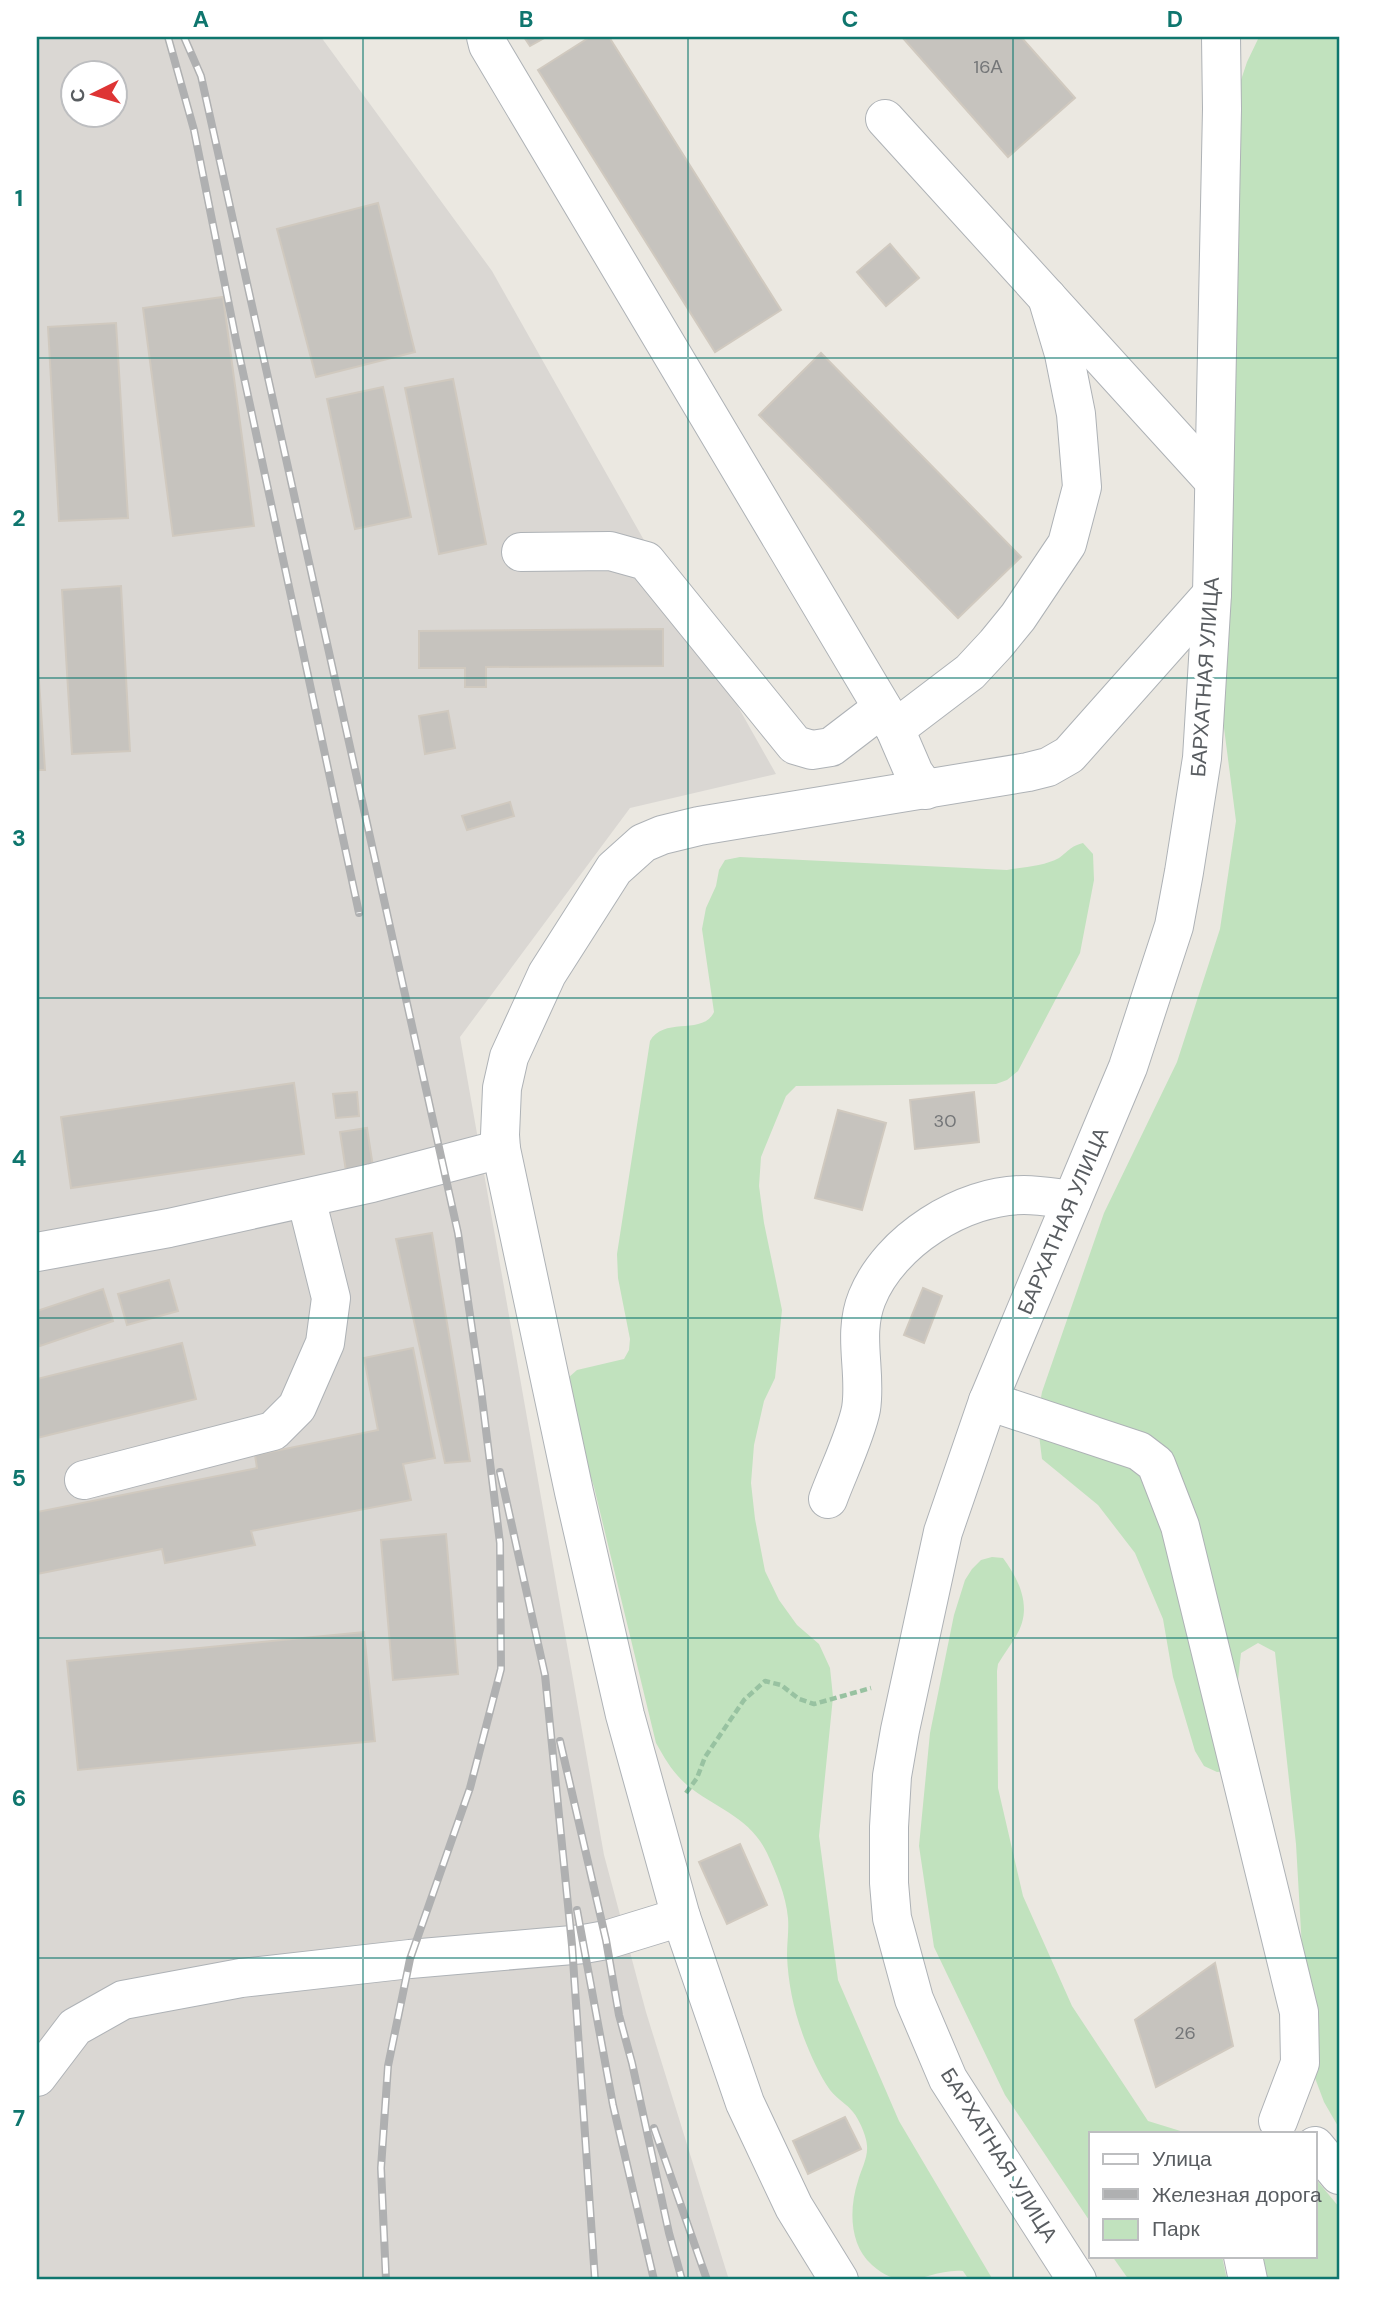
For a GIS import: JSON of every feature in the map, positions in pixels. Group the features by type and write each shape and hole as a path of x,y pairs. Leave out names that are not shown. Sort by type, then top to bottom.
{"street":[{"path":"486,37 495,57 889,719 914,772 926,790"},
{"path":"1221,37 1222,109"},
{"path":"1222,109 1238,37"},
{"name":"БАРХАТНАЯ УЛИЦА","path":"1077,2280 948,2079 914,2000 892,1918 889,1827 892,1776 943,1532 988,1401 1128,1067 1174,926 1202,758 1212,594 1222,109"},
{"path":"885,119 1214,481"},
{"path":"521,552 610,551 646,561 795,745 812,750 831,747 889,719 970,672 1018,617 1067,544 1082,487 1076,414 1047,297"},
{"path":"839,2280 794,2207 745,2103 681,1916 625,1715 577,1505 501,1149 499,1135 502,1088 509,1057 541,986 614,869 643,843 662,835 699,826 1048,768 1069,755 1212,594"},
{"path":"37,1252 169,1228 306,1198 501,1149"},
{"path":"828,1499 861,1410 859,1340 866,1299 884,1269 913,1237 952,1211 999,1198 1022,1195 1072,1200"},
{"path":"84,1480 273,1431 297,1407 325,1343 331,1298 306,1198"},
{"path":"988,1401 1139,1451 1156,1464 1165,1484 1180,1526 1299,2012 1300,2063 1275,2129"},
{"path":"37,2077 75,2027 122,2000 242,1978 410,1959 584,1944 606,1940 681,1916"},
{"path":"1316,2147 1339,2175"},
{"path":"1243,2258 1248,2280"}],"path":[{"path":"651,1809 682,1797 698,1778 705,1757 744,1700 765,1681 781,1685 799,1699 814,1704 911,1676"}],"shaded area":[{"path":"37,37 321,37 492,271 776,774 630,808 460,1037 604,1855 646,2012 729,2280 37,2280"}],"green space":[{"path":"1259,37 1339,37 1339,2128 1324,2102 1312,2070 1306,2018 1296,1844 1275,1652 1258,1643 1241,1653 1238,1680 1238,1759 1226,1771 1217,1772 1204,1766 1195,1751 1173,1677 1163,1619 1135,1553 1098,1505 1042,1459 1037,1419 1042,1392 1104,1213 1177,1062 1220,929 1236,821 1216,666 1237,92"},
{"path":"1083,843 1093,854 1094,880 1080,953 1018,1071 1007,1080 996,1084 796,1086 786,1096 761,1157 759,1186 764,1223 782,1310 775,1378 764,1401 754,1445 751,1483 765,1571 779,1600 797,1625 819,1644 830,1668 833,1697 819,1836 838,1980 899,2121 993,2280 969,2280 963,2271 907,2280 896,2279 884,2274 864,2257 855,2237 853,2203 867,2142 855,2115 822,2078 800,2028 789,1976 787,1909 767,1853 742,1822 682,1780 656,1743 594,1487 564,1394 568,1378 577,1370 624,1359 629,1350 630,1339 618,1278 617,1254 650,1041 664,1029 701,1023 709,1019 714,1012 702,929 706,908 725,860 740,857 1007,870 1053,861"},
{"path":"1003,1558 1019,1586 1024,1606 1021,1626 998,1664 997,1671 998,1788 1023,1896 1072,2006 1148,2121 1184,2132 1089,2132 1089,2220 1005,2095 934,1947 919,1846 930,1733 954,1615 965,1580 981,1560"},
{"path":"1316,2179 1339,2207 1339,2280 1266,2280 1262,2258 1316,2258"},
{"path":"1113,2258 1222,2258 1227,2280 1129,2280"}],"building":[{"path":"524,37 546,37 530,46"},
{"path":"590,37 609,37 781,310 715,352 538,70"},
{"path":"902,37 1021,37 1075,98 1008,157"},
{"path":"378,203 415,352 316,377 277,229"},
{"path":"890,244 919,278 886,306 857,272"},
{"path":"223,297 254,526 173,536 143,308"},
{"path":"116,323 128,518 59,521 48,327"},
{"path":"821,353 1021,557 958,618 759,415"},
{"path":"453,379 486,544 439,554 405,388"},
{"path":"383,387 411,517 355,529 327,399"},
{"path":"121,586 130,751 72,754 62,590"},
{"path":"663,629 663,666 486,667 486,687 465,687 465,668 419,668 419,631"},
{"path":"37,651 45,770 37,770"},
{"path":"448,711 455,748 425,754 419,716"},
{"path":"510,802 514,816 467,830 462,816"},
{"path":"294,1083 304,1154 71,1188 61,1117"},
{"path":"357,1092 359,1116 336,1118 333,1094"},
{"path":"974,1092 979,1142 915,1149 910,1100"},
{"path":"838,1110 886,1123 862,1210 815,1198"},
{"path":"367,1128 373,1167 346,1171 340,1132"},
{"path":"432,1233 470,1461 445,1463 396,1239"},
{"path":"169,1280 178,1311 127,1325 118,1294"},
{"path":"923,1288 942,1296 924,1343 904,1335"},
{"path":"103,1289 113,1321 40,1346 37,1337 37,1311"},
{"path":"182,1343 196,1399 37,1438 37,1379"},
{"path":"413,1348 435,1458 403,1464 411,1500 251,1531 255,1545 165,1563 162,1549 37,1574 37,1512 257,1468 255,1455 378,1430 364,1358"},
{"path":"446,1534 458,1674 393,1680 381,1540"},
{"path":"364,1632 375,1741 78,1770 67,1661"},
{"path":"740,1844 767,1905 727,1924 699,1862"},
{"path":"1215,1963 1233,2046 1156,2087 1135,2020"},
{"path":"845,2117 861,2149 808,2174 793,2141"}],"railway":[{"path":"168,37 194,130 236,340 359,913"},
{"path":"184,37 201,76 458,1233 500,1543 501,1669 470,1788 410,1959 388,2066 381,2168 386,2280"},
{"path":"500,1472 545,1675 572,1945 595,2280"},
{"path":"560,1741 606,1940 619,2015 682,2280"},
{"path":"577,1910 613,2105 654,2280"},
{"path":"654,2128 707,2280"}]}
